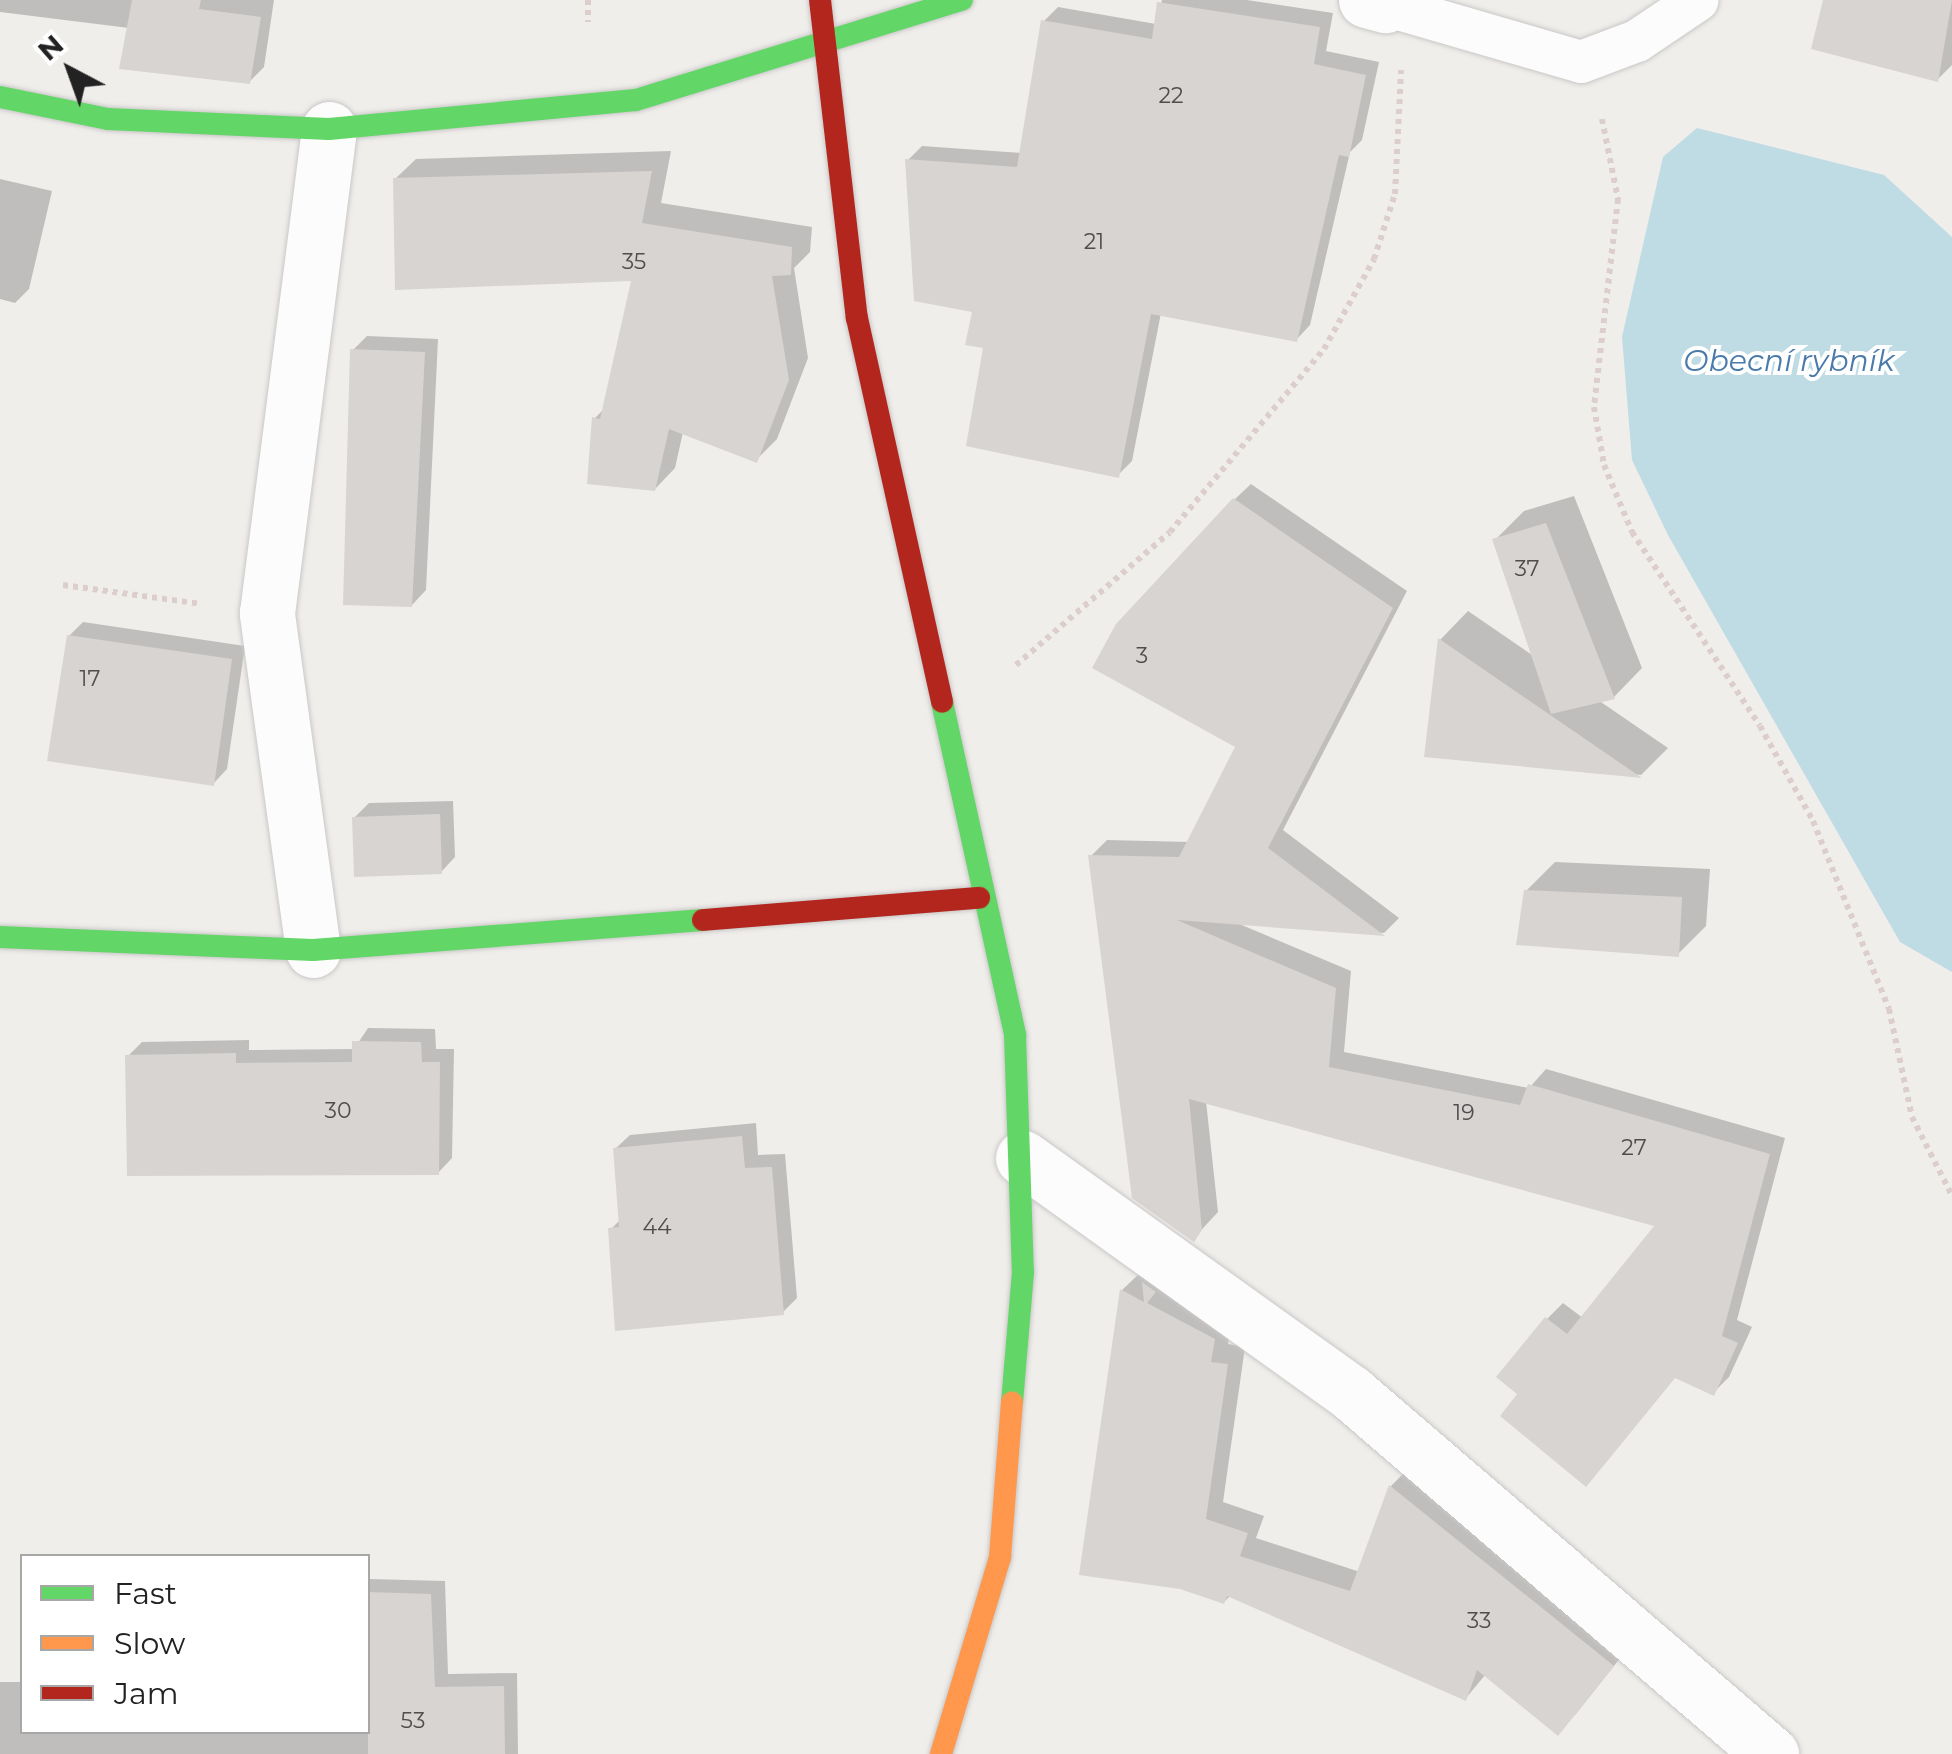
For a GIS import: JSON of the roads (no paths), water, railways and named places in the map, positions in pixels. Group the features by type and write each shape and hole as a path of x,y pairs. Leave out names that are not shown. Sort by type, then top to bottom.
{"street":[{"path":"820,0 820,40 857,318 980,898 1015,1035 1023,1158 1023,1272 1000,1557 942,1754"},
{"path":"0,97 108,119 329,129 636,100 820,40 962,0"},
{"path":"313,950 267,612 329,129"},
{"path":"0,938 313,950 980,898"},
{"path":"1023,1158 1351,1393 1771,1754"}],"lane":[{"path":"1376,3 1580,62 1638,42 1698,0"}],"water":[{"name":"Obecní rybník","path":"1697,128 1884,175 1952,237 1952,972 1900,942 1668,535 1632,460 1622,337 1663,157"}]}
